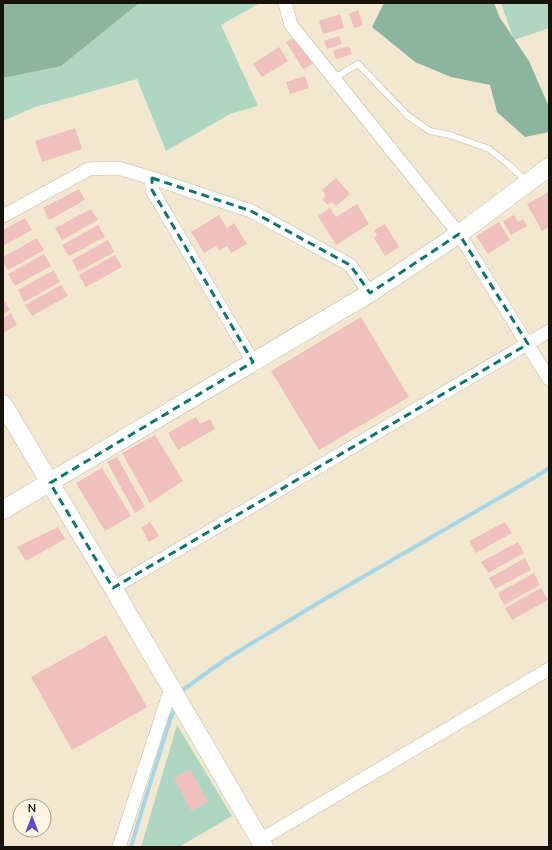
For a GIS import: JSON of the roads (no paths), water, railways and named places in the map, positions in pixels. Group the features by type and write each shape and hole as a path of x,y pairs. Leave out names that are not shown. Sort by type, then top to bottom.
{"street":[{"path":"285,3 291,25 460,234 549,379"},
{"path":"3,510 370,293 460,234 549,167"},
{"path":"3,216 89,169 118,168 251,211 350,265 370,293"},
{"path":"152,178 152,190 253,362"},
{"path":"113,588 549,331"},
{"path":"3,404 113,588 262,844 549,669"},
{"path":"119,847 171,688"}],"lane":[{"path":"334,78 358,64 408,116 430,131 450,135 489,149 528,183"}],"waterway":[{"path":"181,695 184,689 226,659 318,603 549,468"},
{"path":"131,847 171,717 176,706"}]}
